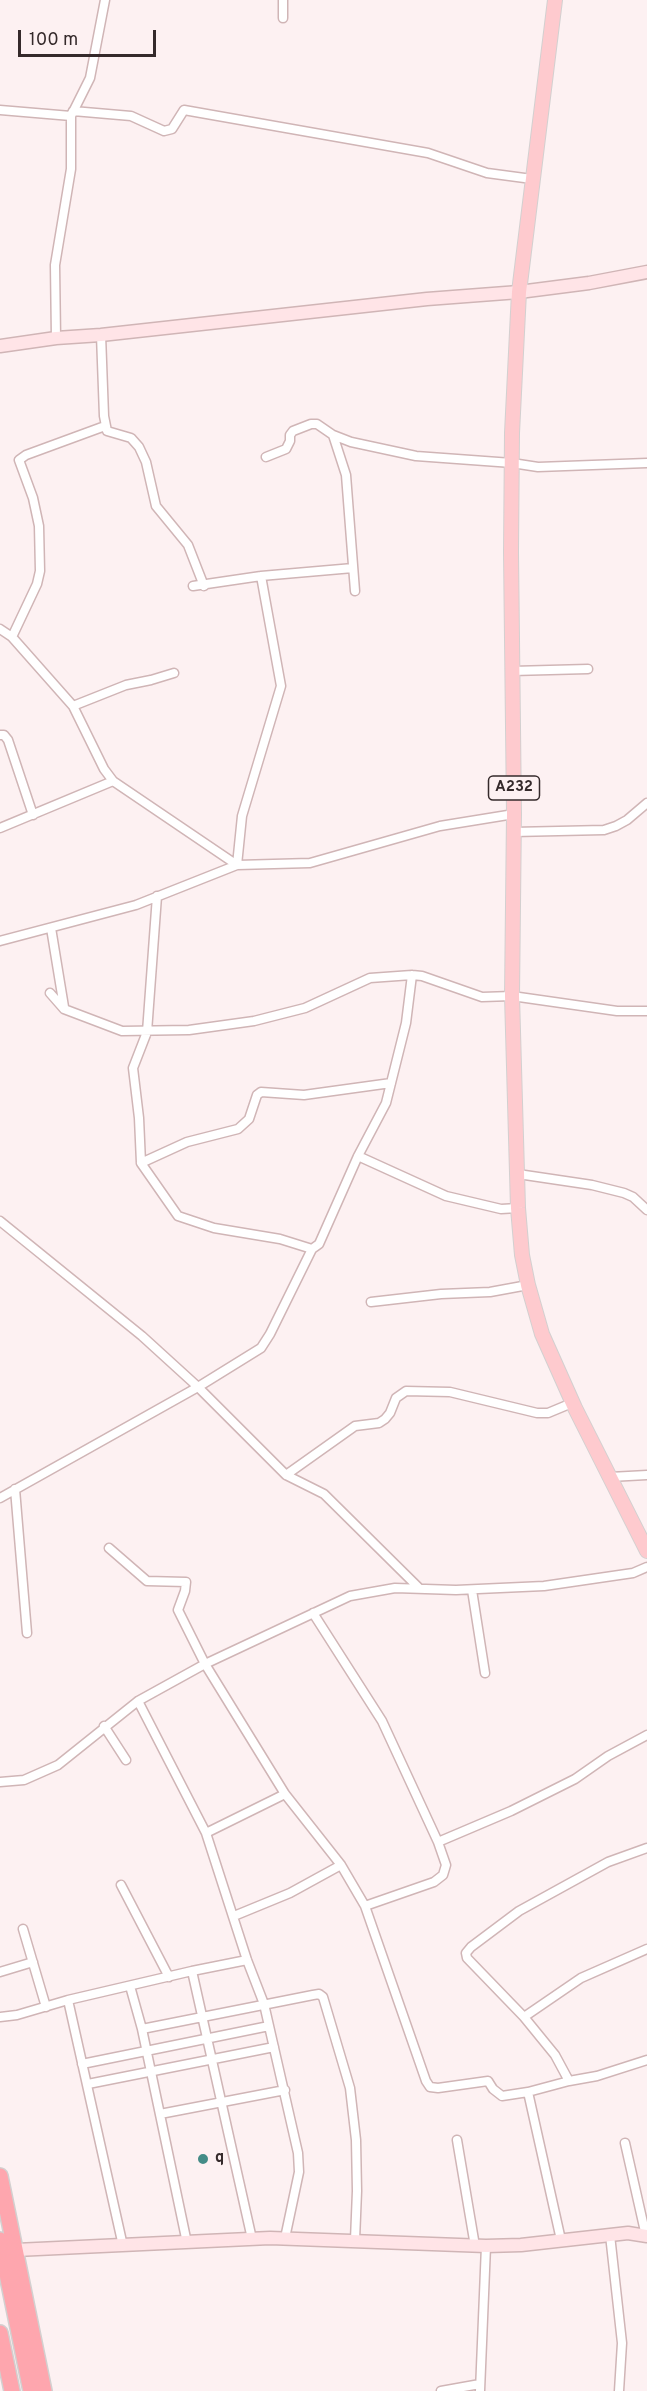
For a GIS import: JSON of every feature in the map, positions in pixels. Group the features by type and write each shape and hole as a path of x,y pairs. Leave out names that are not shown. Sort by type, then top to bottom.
{"highway":[{"path":"0,2176 44,2391"},
{"path":"0,2240 31,2391"},
{"path":"0,2332 12,2391"}],"main road":[{"name":"A232","path":"555,0 519,292 512,463 514,814 512,996 518,1208 522,1256 542,1334 572,1403 647,1551"},
{"path":"0,346 56,338 427,299 519,292 589,283 647,272"},
{"path":"16,2250 285,2238 480,2246 521,2245 610,2235 646,2236"}],"street":[{"path":"56,338 55,265 71,169 71,116 90,78 105,0"},
{"path":"283,0 283,18"},
{"path":"0,110 71,116"},
{"path":"71,116 74,111 132,116 164,131 172,129 184,111 428,153 487,172 532,180"},
{"path":"101,335 105,426 111,434 131,438 139,447 146,462 156,506 188,545 204,586"},
{"path":"266,457 286,449 290,435 311,424 317,424 333,435 397,453 538,467 647,463"},
{"path":"12,637 37,584 40,571 39,526 33,498 19,460 26,455 105,426"},
{"path":"333,435 346,475 355,591"},
{"path":"193,586 261,576 353,568"},
{"path":"237,865 242,816 281,686 261,576"},
{"path":"0,629 12,637 73,706 104,768 113,781 237,865"},
{"path":"512,670 588,669"},
{"path":"73,706 126,685 174,673"},
{"path":"0,735 4,735 8,740 33,815"},
{"path":"0,828 113,781"},
{"path":"513,832 604,830 622,824 647,803"},
{"path":"0,941 135,905 237,865 310,863 440,826 514,814"},
{"path":"157,896 147,1032 133,1068 141,1163 178,1216 214,1228 280,1239 312,1249"},
{"path":"51,928 64,1009"},
{"path":"0,1498 198,1387 261,1348 312,1249 319,1244 358,1156 386,1103 406,1023 412,975"},
{"path":"50,993 64,1009 122,1031 147,1032 189,1030 254,1021 305,1008 370,978 412,975 422,976 482,997 512,996 617,1011 647,1011"},
{"path":"141,1163 187,1142 238,1129 249,1119 257,1095 261,1092 304,1095 391,1083"},
{"path":"358,1156 446,1196 501,1209 518,1208"},
{"path":"518,1174 592,1185 624,1193 633,1197 647,1210"},
{"path":"0,1221 142,1336 198,1387 286,1475 324,1494 419,1588"},
{"path":"371,1302 441,1294 490,1292 528,1285"},
{"path":"286,1475 354,1426 379,1423 385,1419 396,1398 406,1391 450,1392 537,1413 548,1413 572,1403"},
{"path":"610,1477 647,1475"},
{"path":"15,1490 27,1633"},
{"path":"109,1548 147,1581 186,1582 186,1592 178,1610 205,1664 285,1794 341,1865 365,1906 430,2087 488,2081 493,2089 502,2096 597,2076 647,2060"},
{"path":"0,1782 24,1780 58,1765 138,1701 205,1664 350,1596 395,1588 472,1590 544,1586 591,1581 633,1573 647,1566"},
{"path":"472,1590 484,1673"},
{"path":"313,1613 382,1721 446,1864 442,1875 434,1882 365,1906"},
{"path":"138,1701 206,1833 246,1960 264,2004 298,2153 299,2172 285,2238"},
{"path":"104,1726 126,1760"},
{"path":"438,1842 521,1806 574,1779 608,1756 647,1735"},
{"path":"206,1833 285,1794"},
{"path":"569,2081 555,2055 524,2017 467,1958 466,1953 519,1911 608,1862 647,1848"},
{"path":"234,1916 290,1893 341,1865"},
{"path":"121,1884 169,1977"},
{"path":"23,1929 46,2007"},
{"path":"524,2017 581,1978 647,1948"},
{"path":"0,2017 246,1960"},
{"path":"0,1972 33,1962"},
{"path":"192,1971 252,2239"},
{"path":"130,1986 142,2029 187,2243"},
{"path":"142,2029 313,1995 319,1994 323,1997 350,2088 356,2150 355,2240"},
{"path":"68,2000 123,2246"},
{"path":"82,2064 269,2026"},
{"path":"88,2084 213,2061 274,2047"},
{"path":"160,2115 285,2090"},
{"path":"528,2092 561,2240"},
{"path":"441,2391 480,2388 480,2246 457,2140"},
{"path":"625,2143 646,2236"},
{"path":"610,2235 622,2343 619,2391"}],"place":[{"name":"q","path":"203,2159"}]}
